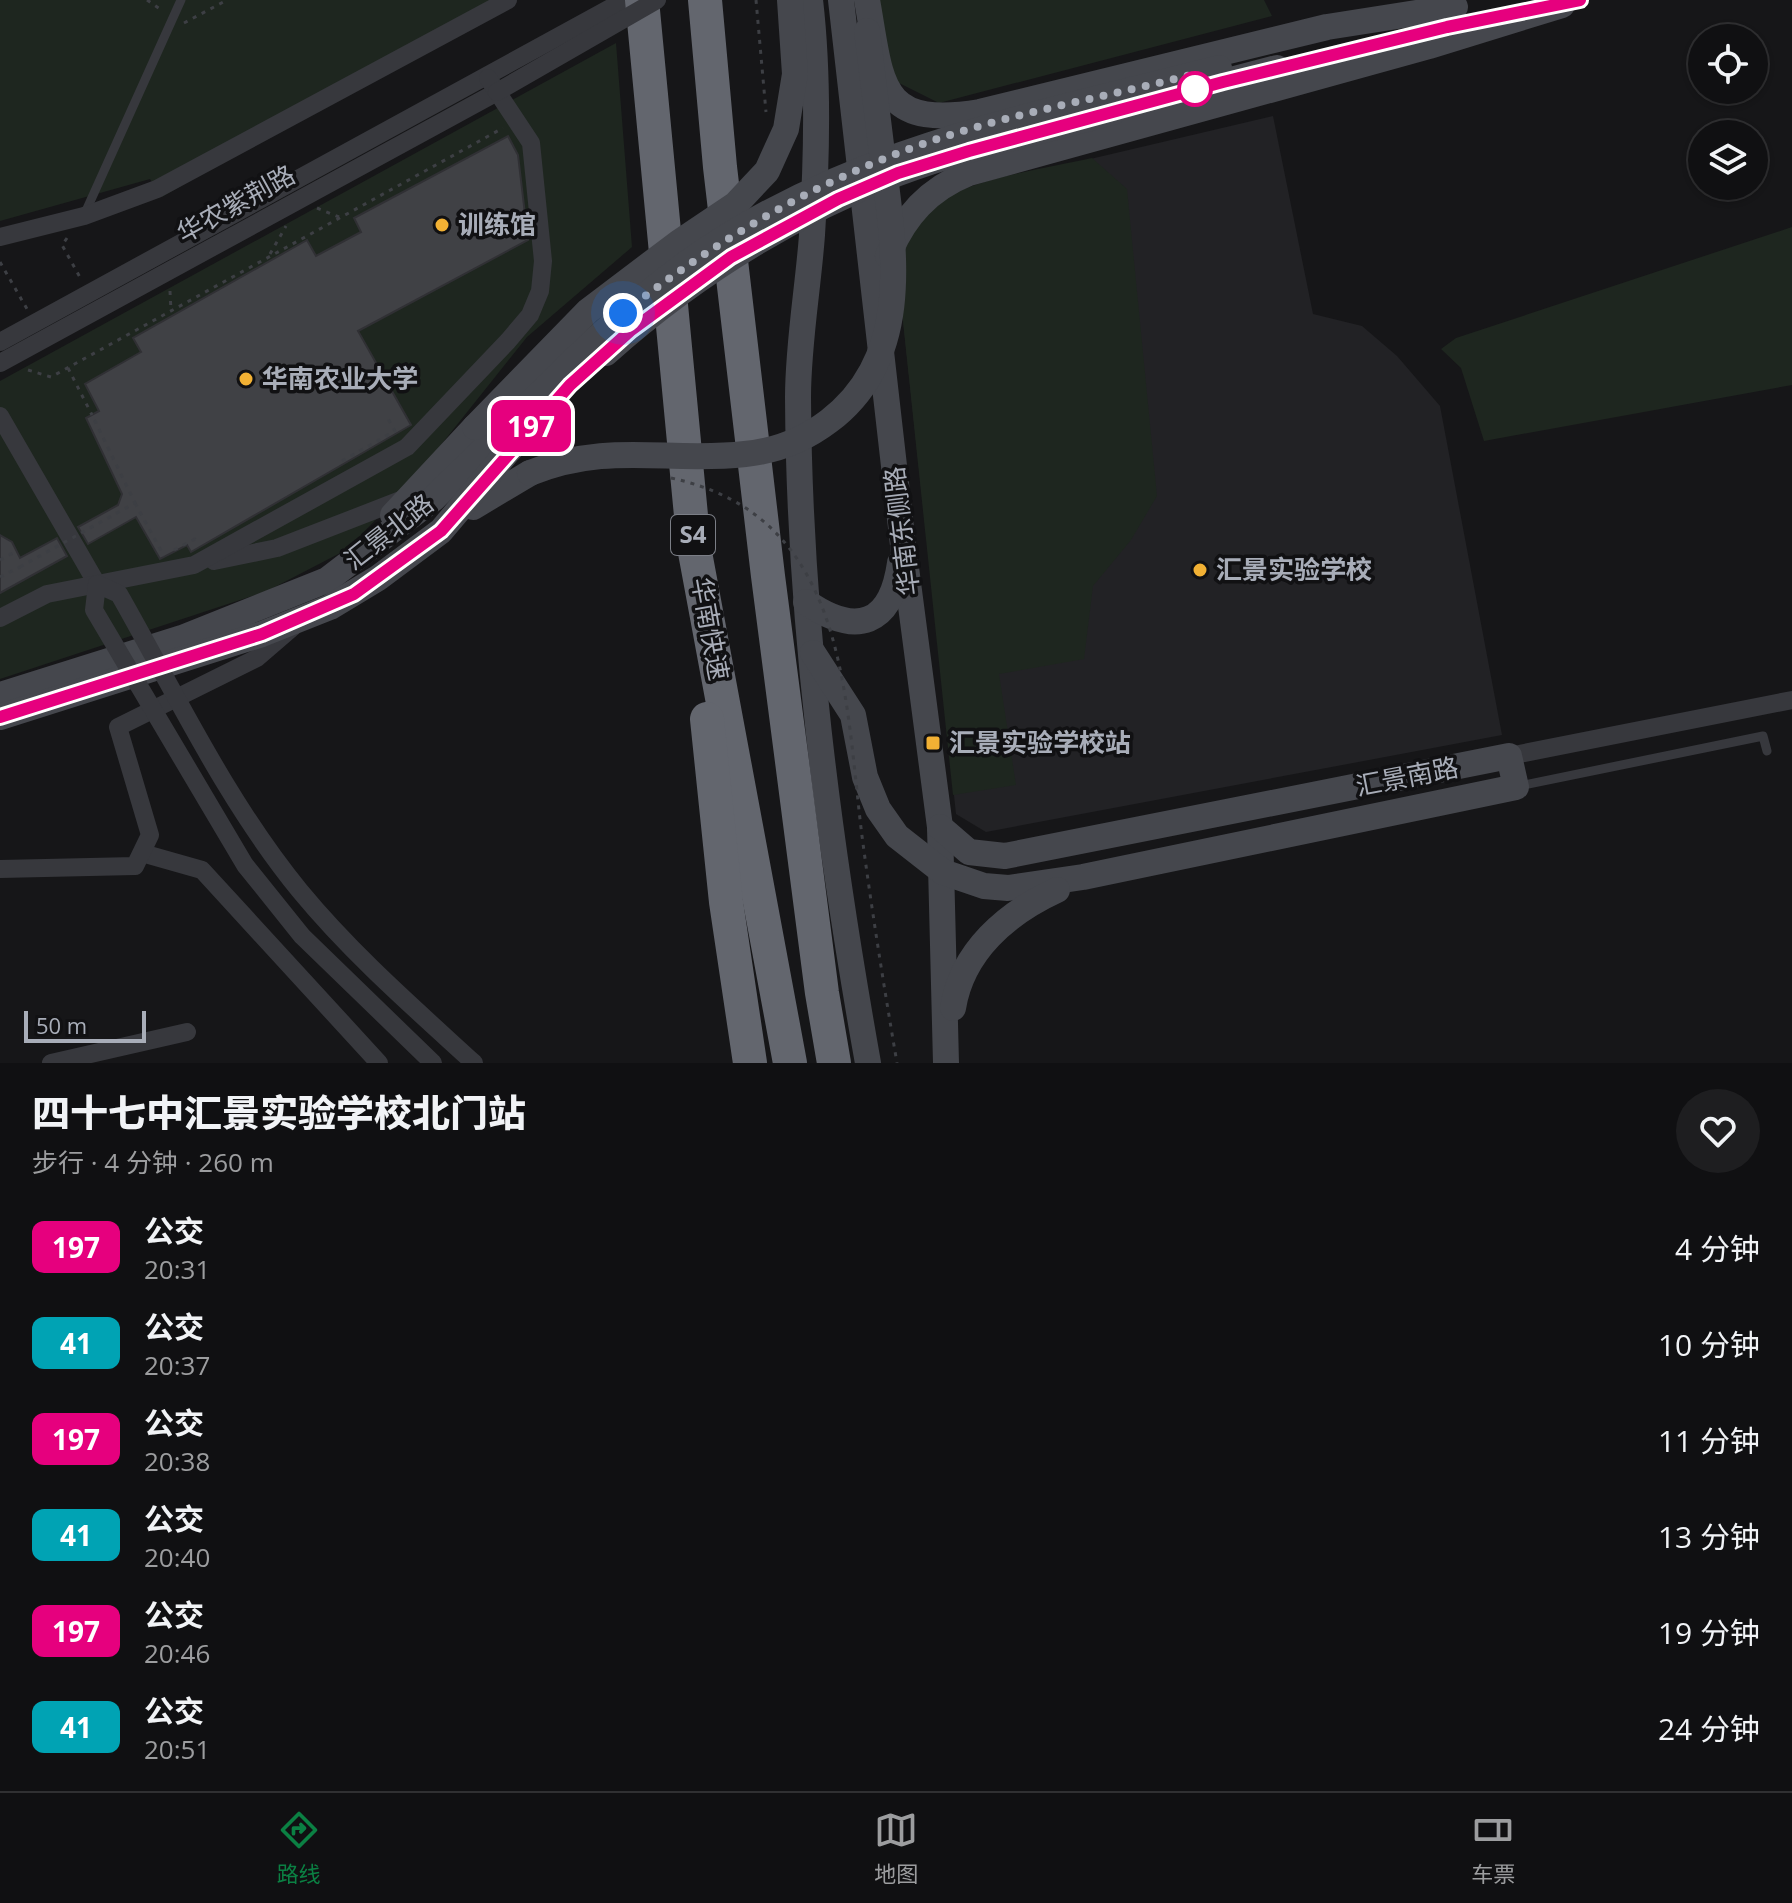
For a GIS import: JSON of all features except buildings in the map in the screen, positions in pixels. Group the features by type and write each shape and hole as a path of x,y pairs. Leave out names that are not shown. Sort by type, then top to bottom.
{"highway":[{"path":"632,0 656,171"},
{"name":"华南快速","path":"642,0 694,547 790,1063"},
{"path":"707,8 720,167 768,576 822,993 834,1063"},
{"path":"694,547 712,782 750,1063"}],"street":[{"path":"0,237 84,216 157,189 508,0"},
{"path":"493,85 625,0"},
{"path":"493,85 657,0"},
{"path":"354,560 409,497 495,436 588,311 736,204 767,171 786,129 795,74 790,0"},
{"path":"810,0 815,46 812,233 798,395 806,602 833,837 868,1063"},
{"name":"华南东侧路","path":"841,0 903,545 940,827 945,1057"},
{"path":"866,0 881,75 891,97 902,108 926,117 954,116 996,108 1358,20 1467,3"},
{"path":"441,531 493,493 530,473 595,454 723,456 782,447 819,428 862,389 882,353 895,282 866,0"},
{"path":"879,336 885,265 893,244 911,213 944,183 1191,109 1429,46 1571,2"},
{"name":"汇景北路","path":"1221,75 1571,2"},
{"name":"汇景北路","path":"0,695 235,619 327,580 433,499 495,436 570,385 682,290 776,231 898,173 1467,3"},
{"path":"194,565 407,447 530,315 540,291 543,261 531,143 493,85"},
{"name":"华农紫荆路","path":"0,342 493,85"},
{"name":"华农紫荆路","path":"0,363 493,85"},
{"path":"0,416 97,584 119,594 245,814 299,890 356,953 474,1063"},
{"name":"汇景北路","path":"0,717 303,619 354,594 441,531 495,436"},
{"path":"0,618 47,594 277,548 409,497"},
{"path":"806,602 833,619 849,623 865,622 879,615 894,592 903,545"},
{"path":"97,584 94,610 245,865 302,936 433,1063"},
{"path":"0,869 135,866 150,835 118,727 257,658 303,619"},
{"path":"813,653 853,715 865,777 878,809 897,836 943,872 963,881 1008,888 1083,877"},
{"name":"汇景南路","path":"940,827 969,852 985,856 1026,853 1791,703"},
{"path":"1509,756 1516,787"},
{"name":"汇景南路","path":"1083,877 1516,787"},
{"path":"142,853 202,870 379,1063"},
{"path":"945,1057 955,991 962,971 976,951 1012,915 1083,877"},
{"path":"51,1063 187,1032"}],"lane":[{"path":"84,216 181,0"},
{"path":"1516,787 1763,736 1767,751"}],"path":[{"path":"169,32 227,0"},
{"path":"756,0 767,120"},
{"path":"28,370 51,377 509,125"},
{"path":"309,206 340,218"},
{"path":"268,258 292,215"},
{"path":"83,283 62,245 84,216"},
{"path":"0,262 29,312"},
{"path":"170,281 171,311"},
{"path":"68,368 164,556 195,539 197,544"},
{"path":"343,461 395,431 386,415"},
{"path":"660,477 724,494 750,510 774,529 796,555 817,592 840,658 872,917 897,1063"},
{"path":"0,577 135,503"},
{"path":"0,560 13,553"}],"shaded area":[{"path":"0,0 504,0 162,197 150,179 0,221"},
{"path":"877,0 1264,0 1272,16 939,103 897,82 877,44"},
{"path":"616,43 632,247 527,337 405,490 346,550 267,591 0,679 0,381"},
{"name":"汇景实验学校","path":"1273,116 1313,314 1362,326 1397,356 1440,406 1502,735 986,832 956,814 896,255 984,184"},
{"path":"1092,158 1127,189 1157,496 1131,540 1093,586 1084,659 999,674 1016,785 953,795 896,255 923,214 957,192 1003,177"},
{"path":"1792,227 1792,385 1484,441 1461,368 1441,349 1456,338"}],"bus line":[{"name":"197","path":"0,717 262,634 303,619 354,594 441,531 510,449 570,385 630,331 731,257 838,199 898,173 969,151 1223,82 1447,27 1580,0"}],"place":[{"name":"训练馆","path":"442,225"},
{"name":"华南农业大学","path":"246,379"},
{"name":"汇景实验学校","path":"1200,570"},
{"name":"汇景实验学校站","path":"933,743"}],"route":[{"path":"623,313 685,265 748,225 802,195 872,163 985,126 1191,75 1195,89"}]}
